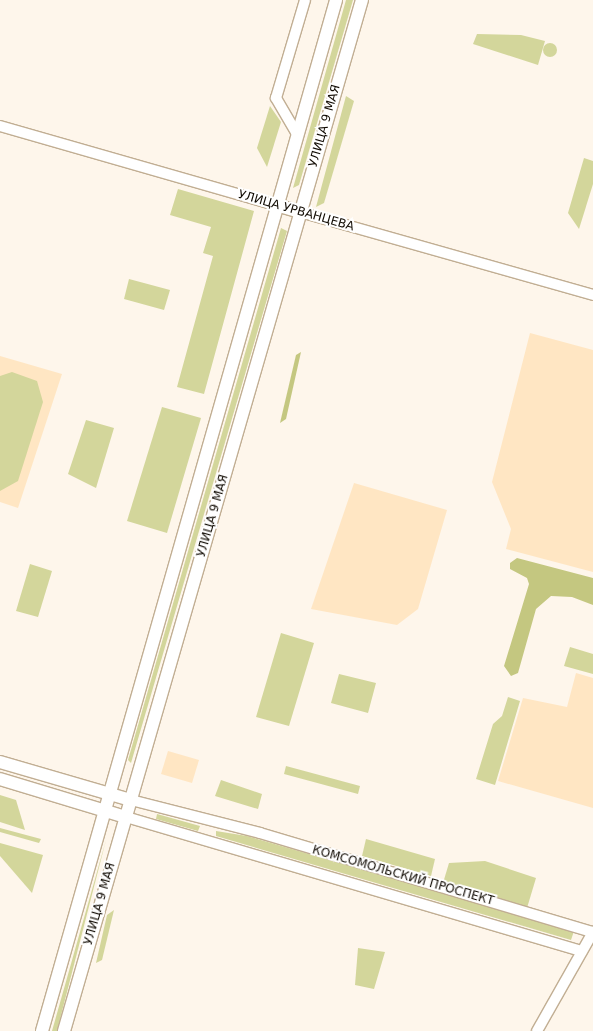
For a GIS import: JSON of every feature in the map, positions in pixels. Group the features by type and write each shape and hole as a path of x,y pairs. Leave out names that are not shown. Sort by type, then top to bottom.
{"main road":[{"name":"УЛИЦА 9 МАЯ","path":"42,1031 336,0"},
{"name":"УЛИЦА 9 МАЯ","path":"64,1031 362,0"},
{"name":"УЛИЦА УРВАНЦЕВА","path":"276,205 300,212"},
{"name":"КОМСОМОЛЬСКИЙ ПРОСПЕКТ","path":"0,762 131,800"},
{"name":"КОМСОМОЛЬСКИЙ ПРОСПЕКТ","path":"0,779 126,817"}],"street":[{"path":"297,134 276,98 305,0"},
{"name":"УЛИЦА УРВАНЦЕВА","path":"0,126 276,205"},
{"name":"УЛИЦА УРВАНЦЕВА","path":"300,212 593,295"},
{"name":"КОМСОМОЛЬСКИЙ ПРОСПЕКТ","path":"131,800 593,932"},
{"name":"КОМСОМОЛЬСКИЙ ПРОСПЕКТ","path":"126,817 208,838 582,951"},
{"path":"208,838 213,822"},
{"path":"537,1031 593,932"}],"shaded area":[{"path":"530,333 593,350 593,572 506,549 511,529 492,482"},
{"path":"0,356 62,374 18,508 0,502"},
{"path":"354,483 447,510 418,609 397,625 311,609"},
{"path":"576,673 593,678 593,808 498,781 523,698 567,707"},
{"path":"168,751 199,760 192,783 161,774"}],"green space":[{"path":"346,0 353,0 299,185 293,188"},
{"path":"477,34 521,35 545,41 538,65 473,44"},
{"path":"547,43 553,43 557,50 553,57 547,57 543,53 543,47"},
{"path":"346,96 354,101 324,203 316,207"},
{"path":"270,106 281,122 267,167 257,148"},
{"path":"584,158 593,161 593,184 579,229 568,213"},
{"path":"178,189 254,211 204,394 177,387 213,256 203,253 211,227 170,215"},
{"path":"281,228 287,231 131,763 128,760"},
{"path":"129,279 170,290 164,310 124,299"},
{"path":"301,352 286,419 280,423 296,355"},
{"path":"12,372 37,381 43,402 18,481 0,491 0,376"},
{"path":"162,407 201,418 167,533 127,521"},
{"path":"86,420 114,428 96,488 68,474"},
{"path":"517,558 593,578 593,605 572,597 551,596 536,609 518,673 511,676 504,666 529,584 527,578 510,569 510,563"},
{"path":"30,564 52,571 38,617 16,611"},
{"path":"281,633 314,643 289,726 256,717"},
{"path":"570,647 593,654 593,674 564,666"},
{"path":"339,674 376,683 368,713 331,703"},
{"path":"508,697 520,701 495,785 476,779 493,724 502,716"},
{"path":"286,766 360,786 358,794 284,774"},
{"path":"221,780 262,794 258,809 215,796"},
{"path":"0,795 16,800 25,830 0,822"},
{"path":"157,814 200,826 198,831 156,819"},
{"path":"0,828 41,839 39,843 0,832"},
{"path":"216,831 247,836 574,931 571,940 216,836"},
{"path":"366,839 435,859 431,876 362,856"},
{"path":"106,840 57,1031 52,1031"},
{"path":"0,843 43,855 32,893 0,856"},
{"path":"485,861 536,878 527,908 443,883 449,863"},
{"path":"114,910 102,960 96,963 107,915"},
{"path":"358,948 385,952 374,989 355,985"}]}
